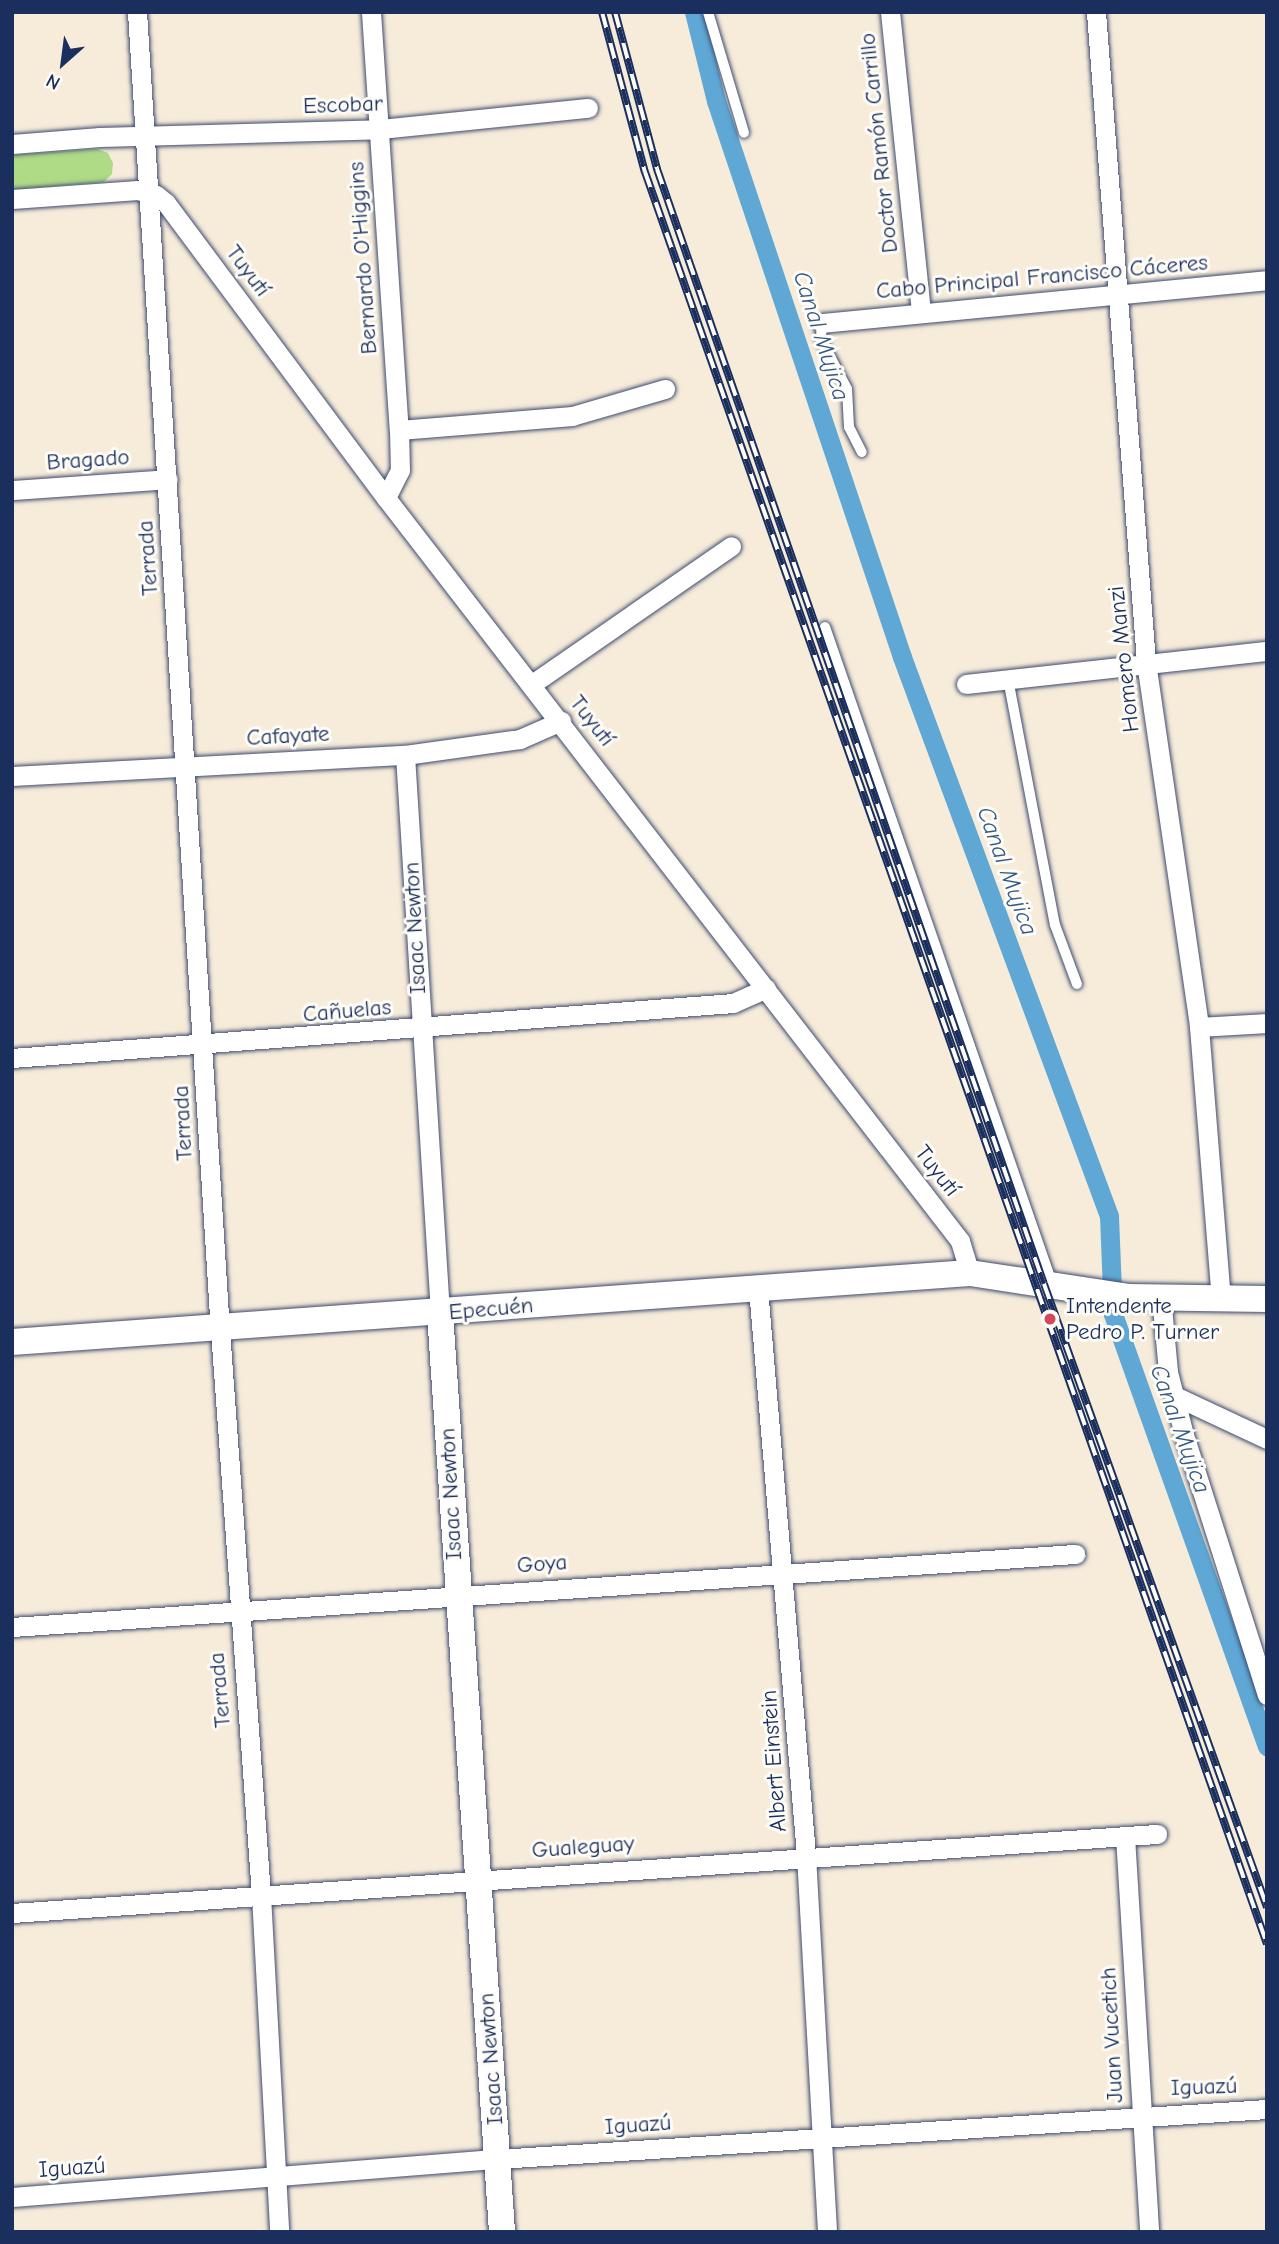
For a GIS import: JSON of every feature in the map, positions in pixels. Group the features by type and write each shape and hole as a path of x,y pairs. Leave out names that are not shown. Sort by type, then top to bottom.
{"street":[{"name":"Terrada","path":"137,12 187,766 220,1330 261,1895 279,2232"},
{"name":"Bernardo O'Higgins","path":"371,12 399,430 400,470 386,498"},
{"name":"Doctor Ramón Carrillo","path":"890,12 920,311"},
{"name":"Homero Manzi","path":"1096,12 1115,294 1146,662 1199,1027 1221,1298"},
{"name":"Escobar","path":"12,144 100,137 380,129 588,108"},
{"name":"Escobar","path":"100,137 130,150 147,165 166,204"},
{"path":"12,199 113,190 149,193 166,204"},
{"name":"Tuyutí","path":"166,204 386,498 561,721 960,1241 970,1273"},
{"name":"Cabo Principal Francisco Cáceres","path":"822,323 920,311 1267,280"},
{"path":"399,430 572,416 665,389"},
{"name":"Bragado","path":"12,490 168,479"},
{"path":"532,684 731,546"},
{"path":"966,684 1146,662 1267,651"},
{"name":"Cafayate","path":"12,776 405,755 520,739 561,721"},
{"name":"Isaac Newton","path":"405,755 457,1595 480,1879 502,2232"},
{"name":"Cañuelas","path":"12,1058 204,1047 733,1003 766,988"},
{"path":"1199,1027 1267,1023"},
{"name":"Epecuén","path":"12,1342 220,1330 970,1273 1009,1276 1052,1287 1129,1297 1267,1299"},
{"name":"Albert Einstein","path":"758,1288 806,1855 827,2232"},
{"path":"1161,1296 1165,1351 1175,1396 1267,1695"},
{"path":"1175,1396 1267,1439"},
{"name":"Goya","path":"12,1627 784,1571 1075,1555"},
{"name":"Gualeguay","path":"12,1913 806,1855 1157,1834"},
{"name":"Juan Vucetich","path":"1125,1836 1149,2232"},
{"name":"Iguazú","path":"12,2197 276,2179 498,2159 1141,2114 1267,2109"}],"lane":[{"path":"708,12 744,133"},
{"path":"822,323 821,339 847,389 849,427 862,452"},
{"path":"825,627 1052,1287"},
{"path":"1007,678 1055,925 1077,984"}],"green space":[{"path":"97,149 108,153 113,163 112,174 104,182 12,190 12,155"}],"waterway":[{"name":"Canal Mujica","path":"694,12 716,101 902,657 1109,1216 1113,1314 1267,1746"}],"railway":[{"path":"602,12 645,172 1267,1944"},
{"path":"615,12 657,169 1044,1284 1267,1907"}],"place":[{"name":"Intendente Pedro P. Turner","path":"1050,1319"}]}
